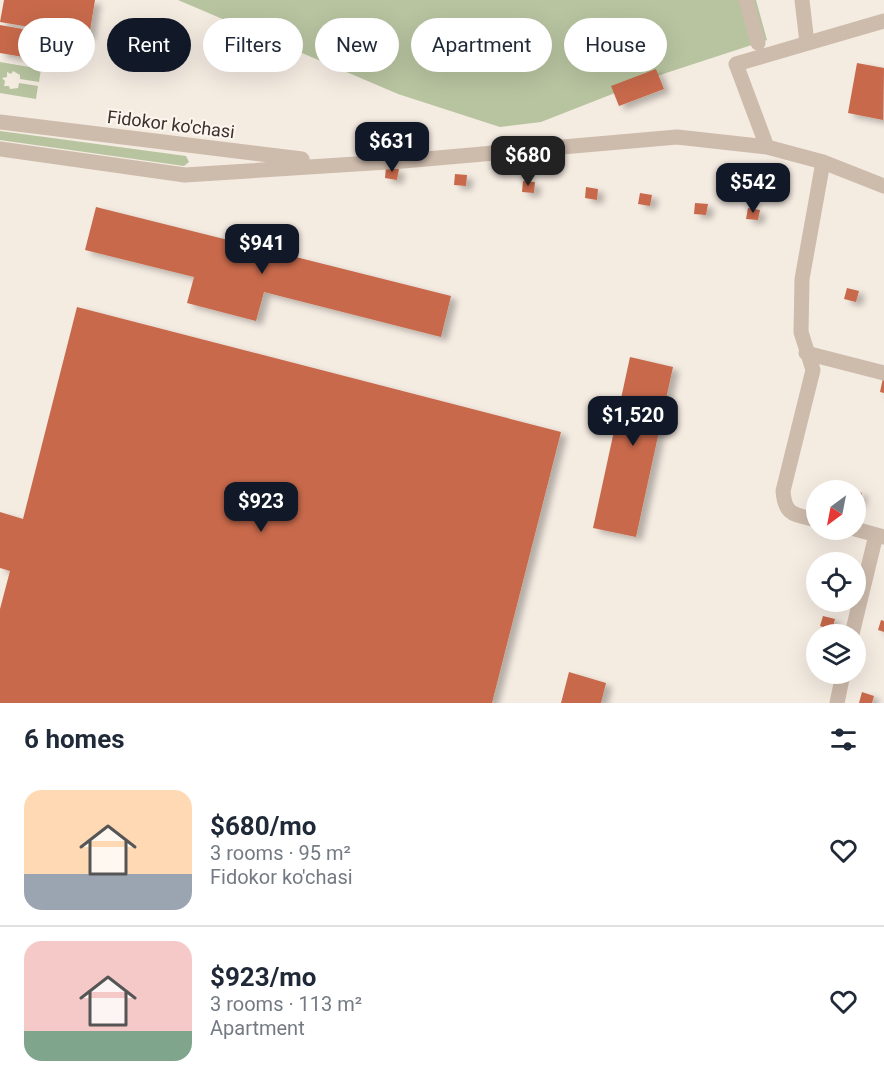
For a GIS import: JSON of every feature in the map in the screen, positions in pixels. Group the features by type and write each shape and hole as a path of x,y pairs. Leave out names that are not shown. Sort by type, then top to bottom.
{"street":[{"path":"746,0 758,44"},
{"path":"802,0 807,43"},
{"path":"767,147 736,64 884,21"},
{"name":"Fidokor ko'chasi","path":"0,122 338,163"},
{"name":"Fidokor ko'chasi","path":"0,149 185,175 338,163 415,160 677,137 767,147 824,162 884,186"},
{"path":"806,518 791,514 784,505 783,491 813,370 801,332 802,279 824,162"},
{"path":"806,353 884,373"},
{"path":"855,624 880,536"},
{"path":"837,703 841,684"}],"green space":[{"path":"178,0 756,0 767,40 666,73 541,122 500,127 398,94 347,72 399,72 399,18 315,18 315,59 303,53 303,18 220,18"},
{"path":"0,62 18,65 18,72 41,72 39,82 20,79 20,75 13,71 11,74 7,72 7,77 2,78 5,81 4,86 9,86 10,89 18,88 19,83 38,86 36,99 0,93"},
{"path":"0,131 186,156 189,162 184,166 0,140"}],"building":[{"path":"4,0 95,0 92,18 18,18 18,25 0,22"},
{"path":"0,25 18,28 18,56 0,53"},
{"path":"857,63 884,68 883,120 848,113"},
{"path":"648,72 657,72 664,89 619,106 611,86"},
{"path":"386,167 399,169 397,180 385,178"},
{"path":"455,174 467,175 466,186 454,185"},
{"path":"523,181 535,182 534,193 522,192"},
{"path":"586,187 598,189 597,200 585,198"},
{"path":"640,193 652,195 650,206 638,204"},
{"path":"695,203 708,204 706,215 694,214"},
{"path":"96,207 451,296 441,337 264,292 256,321 187,303 194,277 85,250"},
{"path":"748,208 760,210 758,220 746,219"},
{"path":"847,288 859,291 856,302 844,299"},
{"path":"77,307 561,432 492,703 0,703 0,609 10,571 0,568 0,512 23,519"},
{"path":"630,357 673,367 636,537 593,528"},
{"path":"884,378 884,393 880,392"},
{"path":"823,616 835,619 834,624 821,624"},
{"path":"881,620 884,621 884,632 878,630"},
{"path":"569,672 606,683 601,703 561,703"},
{"path":"862,692 874,696 872,703 859,703"}]}
